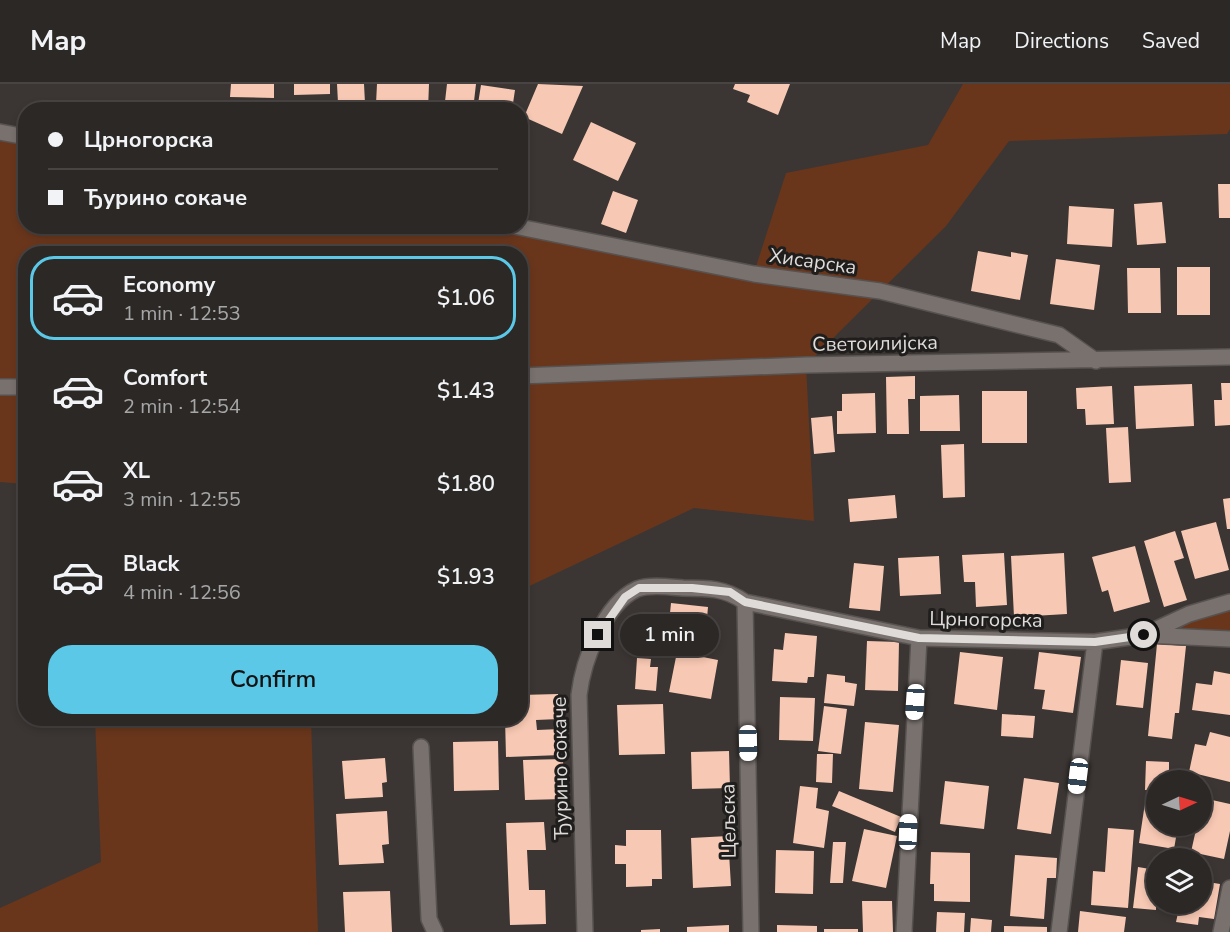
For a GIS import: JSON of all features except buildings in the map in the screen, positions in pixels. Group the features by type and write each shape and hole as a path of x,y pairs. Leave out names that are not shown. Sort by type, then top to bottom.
{"street":[{"path":"0,132 18,135"},
{"name":"Хисарска","path":"528,229 754,274 880,291 1059,335 1096,361"},
{"name":"Светоилијска","path":"528,376 806,365 1230,357"},
{"path":"0,387 18,387"},
{"name":"Ђурино сокаче","path":"585,932 579,695 581,676 589,651 606,620 625,597 639,588 692,588 730,592 745,602"},
{"name":"Црногорска","path":"745,602 919,638 1095,642 1144,635 1230,639"},
{"name":"Цељска","path":"745,602 751,932"},
{"path":"1144,635 1189,614 1230,602"},
{"path":"904,932 919,638"},
{"path":"1059,932 1095,642"},
{"path":"422,747 429,919 435,932"},
{"path":"1221,932 1230,888"}],"shaded area":[{"path":"963,84 1230,84 1230,129 1227,134 1009,141 946,226 806,365 814,521 694,508 528,587 528,246 18,246 18,483 0,482 0,132 18,136 18,234 528,234 528,230 754,273 786,173 928,145"},
{"path":"1230,602 1230,639 1144,635"},
{"path":"95,726 311,726 318,932 0,932 0,908 101,862"}],"route":[{"path":"598,635 606,620 625,597 639,588 657,587 730,592 745,602 919,638 1095,642 1144,635"}]}
